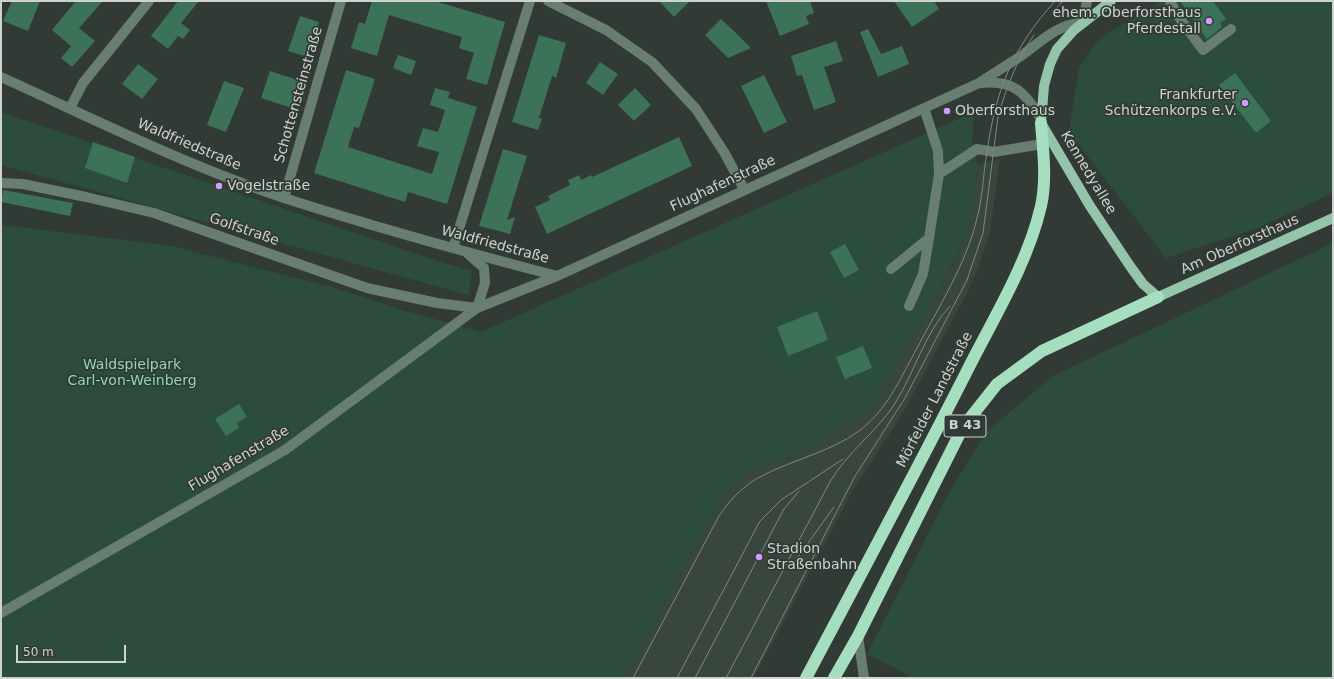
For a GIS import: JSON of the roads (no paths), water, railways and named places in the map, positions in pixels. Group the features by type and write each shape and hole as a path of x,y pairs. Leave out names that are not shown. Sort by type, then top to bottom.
{"highway":[{"name":"Mörfelder Landstraße","path":"806,678 957,391 1023,260 1039,215 1043,194 1041,121"},
{"name":"B 43","path":"834,678 858,636 963,428 997,384 1042,350 1158,297"}],"main road":[{"name":"B 43","path":"1041,121 1044,86 1053,56 1062,41 1083,22 1111,1"},
{"name":"Kennedyallee","path":"1041,121 1090,206 1143,284 1158,297"},
{"name":"Am Oberforsthaus","path":"1158,297 1333,218"}],"street":[{"path":"70,108 83,83 149,1"},
{"name":"Schottensteinstraße","path":"284,198 341,1"},
{"path":"453,248 530,1"},
{"path":"548,1 606,30 652,62 696,109 724,152 744,189"},
{"path":"1083,22 1087,1"},
{"path":"1170,1 1178,16 1203,50 1231,29"},
{"name":"Flughafenstraße","path":"1,613 285,450 477,308 557,276 744,189 979,83 1022,55 1055,30 1068,24 1083,22"},
{"name":"Waldfriedstraße","path":"1,77 196,165 284,198 453,248 557,276"},
{"name":"Flughafenstraße","path":"979,83 999,82 1015,88 1026,95 1041,121"},
{"path":"909,306 924,274 939,174 938,151 924,108"},
{"path":"939,174 977,149 994,152 1042,144"},
{"name":"Golfstraße","path":"1,183 23,184 154,213 368,288 437,303 477,308"},
{"path":"891,269 929,238"},
{"path":"465,251 484,268 485,283 477,308"},
{"path":"858,636 864,678"}],"tram line":[{"path":"633,678 719,516 731,500 741,490 758,478 847,439 869,423 892,394 951,286 966,253 981,202 986,160 995,109 1008,71 1028,36 1055,1"},
{"path":"1053,12 1063,1"},
{"path":"751,678 854,478 905,398 967,280 983,233 998,117 1013,74 1022,54 1034,35"},
{"path":"726,678 831,480 845,460 879,424 894,405 934,328 941,316 950,306"},
{"path":"677,678 760,521 781,500 843,459"},
{"path":"695,678 784,509 799,491"},
{"path":"790,568 834,507"}],"place":[{"name":"ehem. Oberforsthaus Pferdestall","path":"1209,21"},
{"name":"Frankfurter Schützenkorps e.V.","path":"1245,103"},
{"name":"Oberforsthaus","path":"947,111"},
{"name":"Vogelstraße","path":"219,186"},
{"name":"Stadion Straßenbahn","path":"759,557"}],"park label":[{"name":"Waldspielpark Carl-von-Weinberg","path":"132,374"}]}
